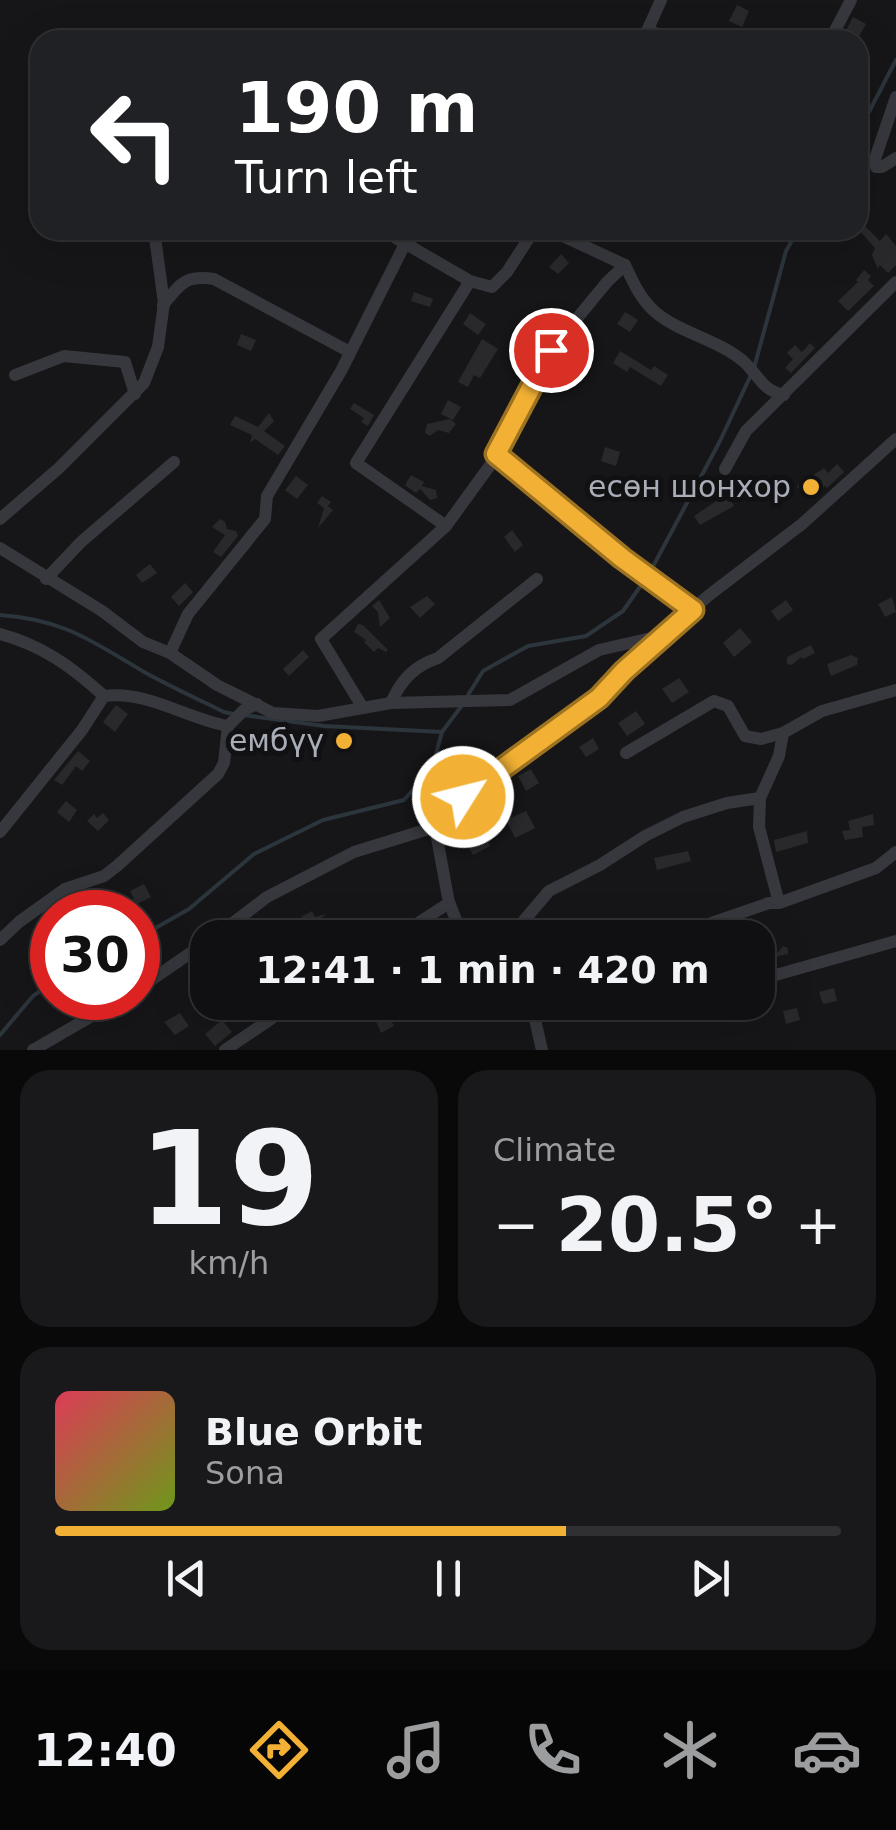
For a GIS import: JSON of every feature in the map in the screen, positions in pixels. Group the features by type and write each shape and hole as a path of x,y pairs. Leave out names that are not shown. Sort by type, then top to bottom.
{"street":[{"path":"648,30 661,0"},
{"path":"835,30 851,0"},
{"path":"896,97 874,160 876,166 882,167 896,158"},
{"path":"0,520 144,383 158,347 164,305 155,240"},
{"path":"398,240 470,280 492,287 528,240"},
{"path":"571,240 625,265 637,292 657,313 728,350 748,366 763,387 784,395"},
{"path":"170,653 188,614 265,518 267,496 350,352 405,244"},
{"path":"363,708 321,639 446,526 496,454 551,350 606,282 625,265"},
{"path":"164,305 181,284 194,276 214,279 350,352"},
{"path":"446,526 356,463 470,280"},
{"path":"725,469 746,431 896,282"},
{"path":"15,375 64,356 124,362 136,394"},
{"path":"236,920 267,897 354,852 434,827 463,797 599,698 693,610 802,524 896,439"},
{"path":"496,454 693,610"},
{"path":"46,579 72,550 174,462"},
{"path":"0,548 102,611 143,642 170,653 218,685 273,712 318,716 391,702 510,700 599,650 665,635"},
{"path":"391,702 400,682 422,663 438,658 538,580"},
{"path":"0,634 36,645 72,667 104,696 140,698 228,726"},
{"path":"626,753 714,701 728,706 745,736 761,739 783,733 822,712 896,690"},
{"path":"0,832 82,730 104,696"},
{"path":"0,940 65,890 104,876 218,774 224,763 228,726 256,704"},
{"path":"779,903 759,827 760,798 779,756 783,733"},
{"path":"524,920 549,891 600,865 644,836 683,817 760,798"},
{"path":"434,827 448,902 456,920"},
{"path":"720,920 876,868 896,852"},
{"path":"422,920 448,902"},
{"path":"775,975 896,942"},
{"path":"160,974 190,953"},
{"path":"33,1050 85,1020"},
{"path":"225,1050 269,1020"},
{"path":"535,1020 542,1050"}],"building":[{"path":"737,5 749,11 742,27 729,21"},
{"path":"853,17 866,24 863,30 846,30"},
{"path":"868,229 880,241 886,234 896,246 896,265 888,273 880,265 878,269 872,255 875,248 868,240"},
{"path":"561,254 569,263 558,274 549,267"},
{"path":"864,270 874,286 848,311 838,301 858,282"},
{"path":"414,292 433,299 430,307 411,301"},
{"path":"625,312 638,320 630,332 617,324"},
{"path":"470,313 486,324 478,335 463,324"},
{"path":"241,334 256,340 251,351 237,345"},
{"path":"482,339 498,349 480,378 474,375 468,387 458,382"},
{"path":"810,343 815,348 791,373 785,368 793,359 787,353 795,345 802,352"},
{"path":"620,351 651,370 654,366 668,375 661,386 630,367 627,372 613,363"},
{"path":"448,400 461,407 453,420 441,414"},
{"path":"354,403 374,415 368,426 361,422 364,418 350,409"},
{"path":"269,413 274,421 264,431 285,446 278,455 255,439 250,443 252,435 230,425 235,416 258,427"},
{"path":"450,419 456,424 449,433 425,433 427,424"},
{"path":"605,447 620,452 616,466 601,461"},
{"path":"837,464 844,472 827,488 812,496 807,490 802,493 797,486 824,468 828,473"},
{"path":"411,475 424,482 422,486 436,490 437,498 430,500 420,489 416,493 405,485"},
{"path":"296,476 308,485 297,499 285,490"},
{"path":"727,494 734,506 700,525 694,516"},
{"path":"322,496 331,502 328,506 333,510 318,528 324,508 317,503"},
{"path":"220,519 238,536 221,557 213,552 225,535 212,527"},
{"path":"512,530 523,545 515,552 504,537"},
{"path":"150,564 157,573 142,583 136,575"},
{"path":"185,583 193,592 179,606 171,597"},
{"path":"427,596 435,604 420,618 410,607"},
{"path":"892,597 896,612 885,617 878,604"},
{"path":"379,600 390,618 380,627 378,612 372,606"},
{"path":"786,600 793,610 778,621 771,611"},
{"path":"358,624 388,650 378,648 374,652 354,632"},
{"path":"740,628 752,642 734,657 723,643"},
{"path":"811,645 815,653 787,664 787,657"},
{"path":"303,650 309,657 289,676 283,669"},
{"path":"851,655 858,658 857,665 831,676 827,664"},
{"path":"679,678 689,692 672,703 662,689"},
{"path":"116,705 128,714 115,732 103,722"},
{"path":"636,711 645,724 627,736 618,723"},
{"path":"593,738 599,749 586,757 579,747"},
{"path":"78,751 90,761 82,771 76,766 62,785 54,780"},
{"path":"531,769 539,783 526,791 518,776"},
{"path":"66,801 77,810 69,822 57,812"},
{"path":"526,811 535,828 515,838 506,820"},
{"path":"103,813 109,820 98,831 87,821 94,814 97,818"},
{"path":"873,814 874,825 862,827 863,837 845,840 842,831 850,830 848,821"},
{"path":"807,831 808,843 776,852 774,840"},
{"path":"485,837 490,846 473,855 468,846"},
{"path":"688,851 691,861 657,870 654,858"},
{"path":"312,911 315,917 326,914 320,920 301,917"},
{"path":"783,946 788,948 788,954 775,957"},
{"path":"834,988 837,1001 823,1004 819,992"},
{"path":"797,1008 800,1020 786,1024 783,1011"},
{"path":"180,1013 189,1026 175,1035 164,1022"},
{"path":"222,1020 232,1032 215,1046 205,1034"},
{"path":"375,1020 391,1020 394,1026 381,1033"}],"waterway":[{"path":"868,114 896,60"},
{"path":"754,368 792,240"},
{"path":"468,695 483,671 528,646 586,636 623,611 649,574 750,377"},
{"path":"0,615 61,627 165,683 233,714"},
{"path":"160,925 189,909 254,854 323,820 404,800 432,768 442,732 463,704"},
{"path":"243,715 324,726 442,732"},
{"path":"0,1035 30,1000"}],"place":[{"name":"есөн шонхор","path":"811,487"},
{"name":"ембүү","path":"344,741"}],"route":[{"path":"463,797 599,698 693,610 622,558 496,454 551,350"}]}
